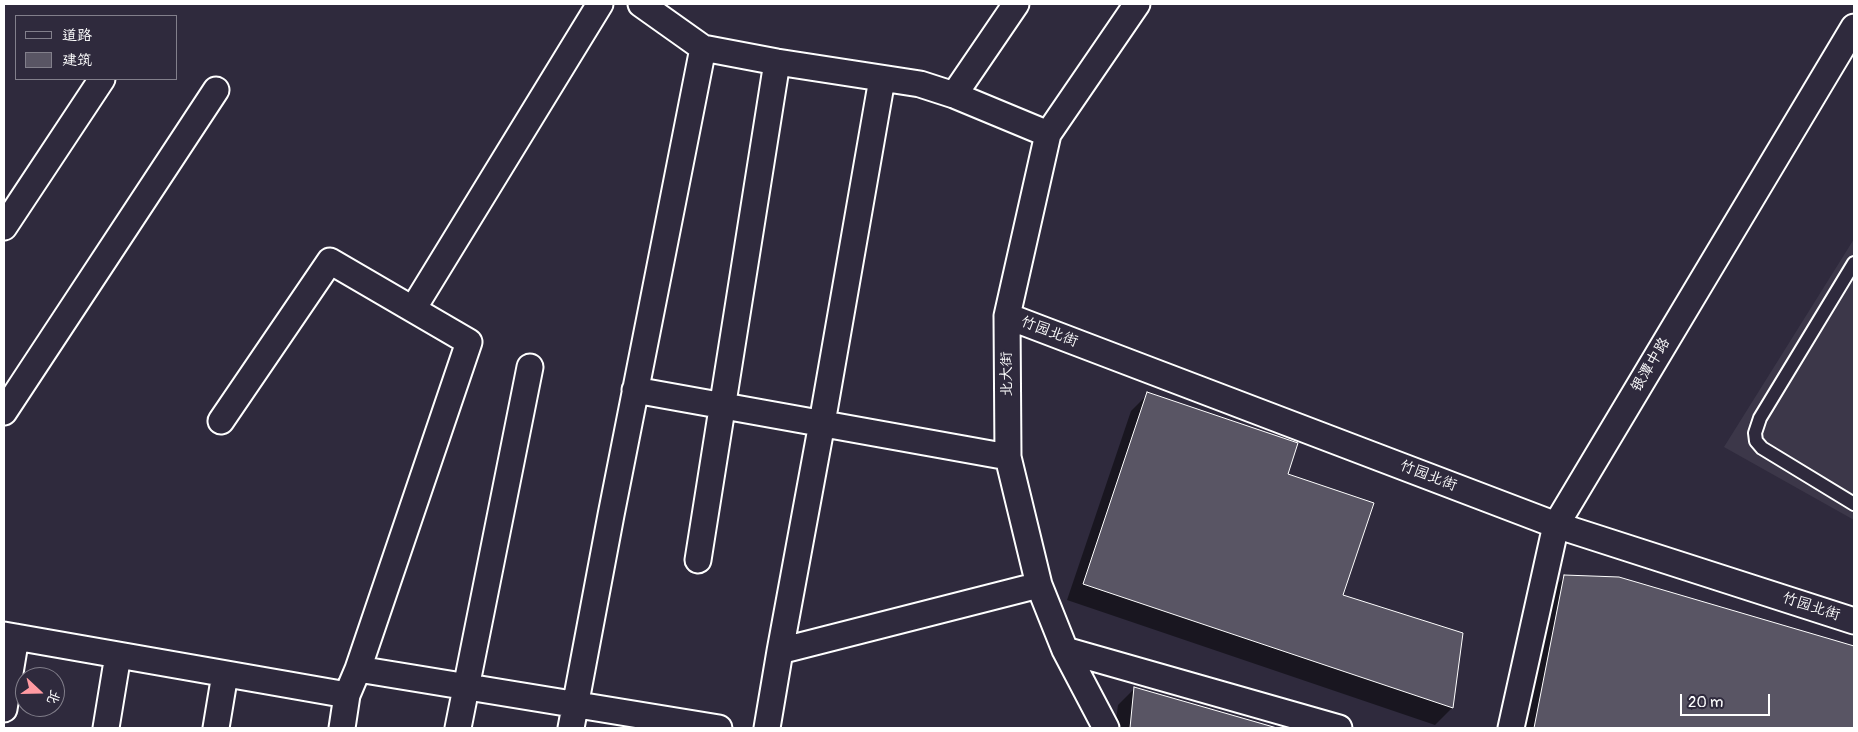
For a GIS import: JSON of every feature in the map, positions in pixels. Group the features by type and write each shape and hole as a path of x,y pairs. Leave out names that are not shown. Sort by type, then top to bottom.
{"street":[{"path":"413,309 600,4"},
{"path":"641,4 703,48 777,62 920,84 954,95 1048,134"},
{"path":"954,95 1016,4"},
{"name":"北大街","path":"1106,728 1065,650 1039,585 1008,456 1007,316 1048,134 1136,4"},
{"name":"银潭中路","path":"1511,728 1556,525 1854,27"},
{"path":"573,716 703,48"},
{"path":"698,560 777,62"},
{"path":"767,728 882,78"},
{"path":"4,227 101,80"},
{"path":"4,412 216,90"},
{"path":"221,421 330,262 469,342 348,695 342,728"},
{"name":"竹园北街","path":"1007,316 1556,525 1854,621"},
{"path":"458,728 530,367"},
{"path":"635,390 1008,456"},
{"path":"780,651 1039,585"},
{"path":"4,709 10,636 348,695"},
{"path":"1065,650 1339,728"},
{"path":"106,728 118,655"},
{"path":"358,669 466,687 573,716 719,728"},
{"path":"216,728 225,674"}],"lane":[{"path":"1854,263 1760,418 1755,433 1756,441 1762,448 1854,504"}],"shaded area":[{"path":"1854,239 1854,520 1724,447"}],"building":[{"path":"1147,392 1298,443 1288,474 1374,503 1343,595 1463,633 1453,708 1083,584"},
{"path":"1564,575 1619,577 1854,646 1854,728 1534,728"},
{"path":"1134,687 1277,728 1130,728"}]}
